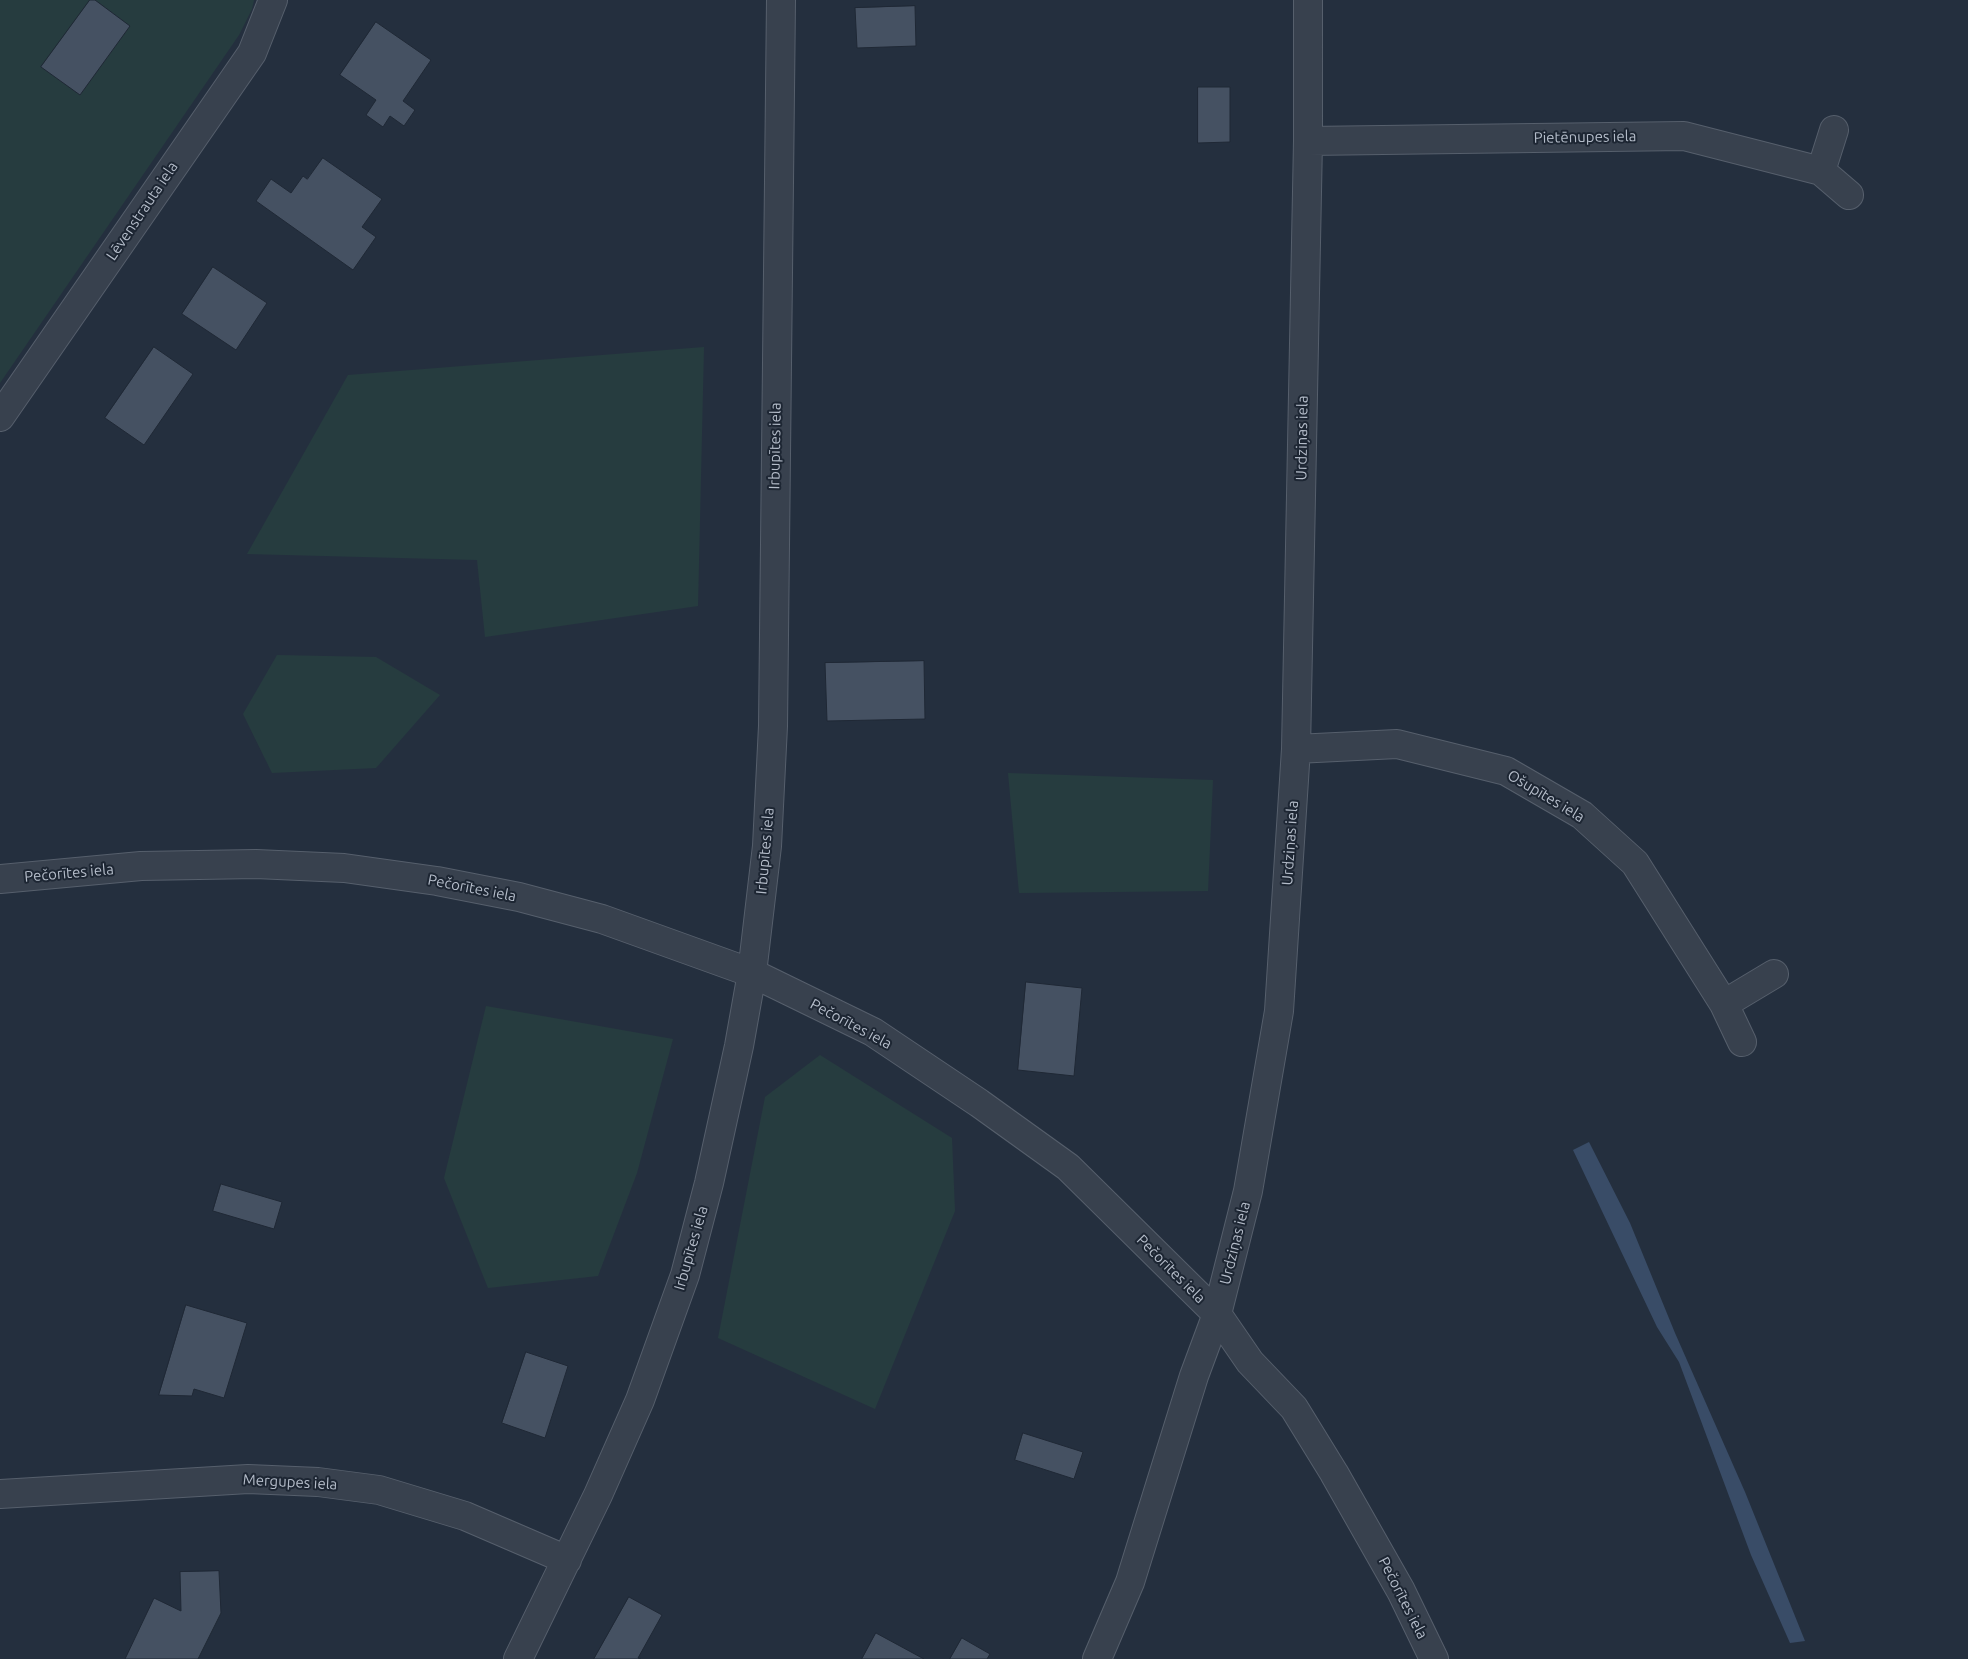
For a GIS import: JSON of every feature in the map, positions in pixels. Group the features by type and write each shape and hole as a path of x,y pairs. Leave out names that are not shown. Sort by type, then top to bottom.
{"street":[{"name":"Lēvenstrauta iela","path":"0,417 252,53 273,0"},
{"name":"Irbupītes iela","path":"518,1659 598,1495 640,1400 685,1275 711,1174 739,1046 752,973 767,846 773,726 781,0"},
{"name":"Urdziņas iela","path":"1097,1659 1130,1582 1194,1376 1217,1314 1248,1191 1279,1011 1296,750 1308,141 1308,0"},
{"path":"1821,171 1834,130"},
{"name":"Pietēnupes iela","path":"1308,141 1684,136 1821,171 1849,195"},
{"name":"Ošupītes iela","path":"1296,750 1397,744 1506,771 1582,815 1635,863 1724,1004 1742,1042"},
{"name":"Pečorītes iela","path":"0,879 141,866 256,864 344,868 437,881 528,900 602,919 752,973 873,1032 979,1103 1068,1168 1217,1314 1250,1362 1294,1408 1334,1473 1401,1590 1434,1659"},
{"path":"1724,1004 1774,974"},
{"name":"Mergupes iela","path":"0,1494 248,1479 318,1482 379,1490 455,1513 567,1560"}],"green space":[{"path":"0,0 254,0 252,9 239,35 0,383"},
{"path":"704,347 698,606 485,637 477,560 247,554 348,375"},
{"path":"277,655 376,657 440,695 376,768 272,773 243,714"},
{"path":"1008,773 1213,780 1208,891 1019,893"},
{"path":"486,1006 673,1039 637,1173 598,1276 488,1288 444,1178"},
{"path":"820,1055 952,1138 955,1211 875,1409 718,1338 765,1097"}],"water":[{"path":"1589,1142 1630,1223 1675,1333 1745,1492 1805,1641 1790,1643 1751,1555 1679,1362 1657,1327 1573,1150"}],"building":[{"path":"90,0 95,0 130,26 80,95 41,67"},
{"path":"915,6 916,46 857,48 855,8"},
{"path":"376,22 431,60 403,101 415,110 404,126 390,116 383,127 366,115 376,100 340,75"},
{"path":"1198,87 1230,87 1230,142 1198,143"},
{"path":"323,158 382,199 362,227 376,237 353,270 256,201 271,179 291,193 303,176 307,179"},
{"path":"213,267 267,303 236,350 182,314"},
{"path":"154,347 193,374 144,445 105,418"},
{"path":"924,661 925,719 827,721 825,663"},
{"path":"1026,982 1082,988 1074,1076 1018,1070"},
{"path":"221,1184 282,1202 274,1229 213,1211"},
{"path":"186,1305 247,1323 224,1398 194,1389 192,1396 159,1395"},
{"path":"526,1352 568,1366 545,1438 502,1423"},
{"path":"1023,1433 1083,1452 1074,1479 1015,1460"},
{"path":"219,1571 221,1613 198,1659 125,1659 154,1598 181,1611 180,1572"},
{"path":"629,1597 662,1615 638,1658 641,1659 594,1659"},
{"path":"876,1633 924,1659 862,1659"},
{"path":"962,1638 990,1654 987,1659 950,1659"}]}
